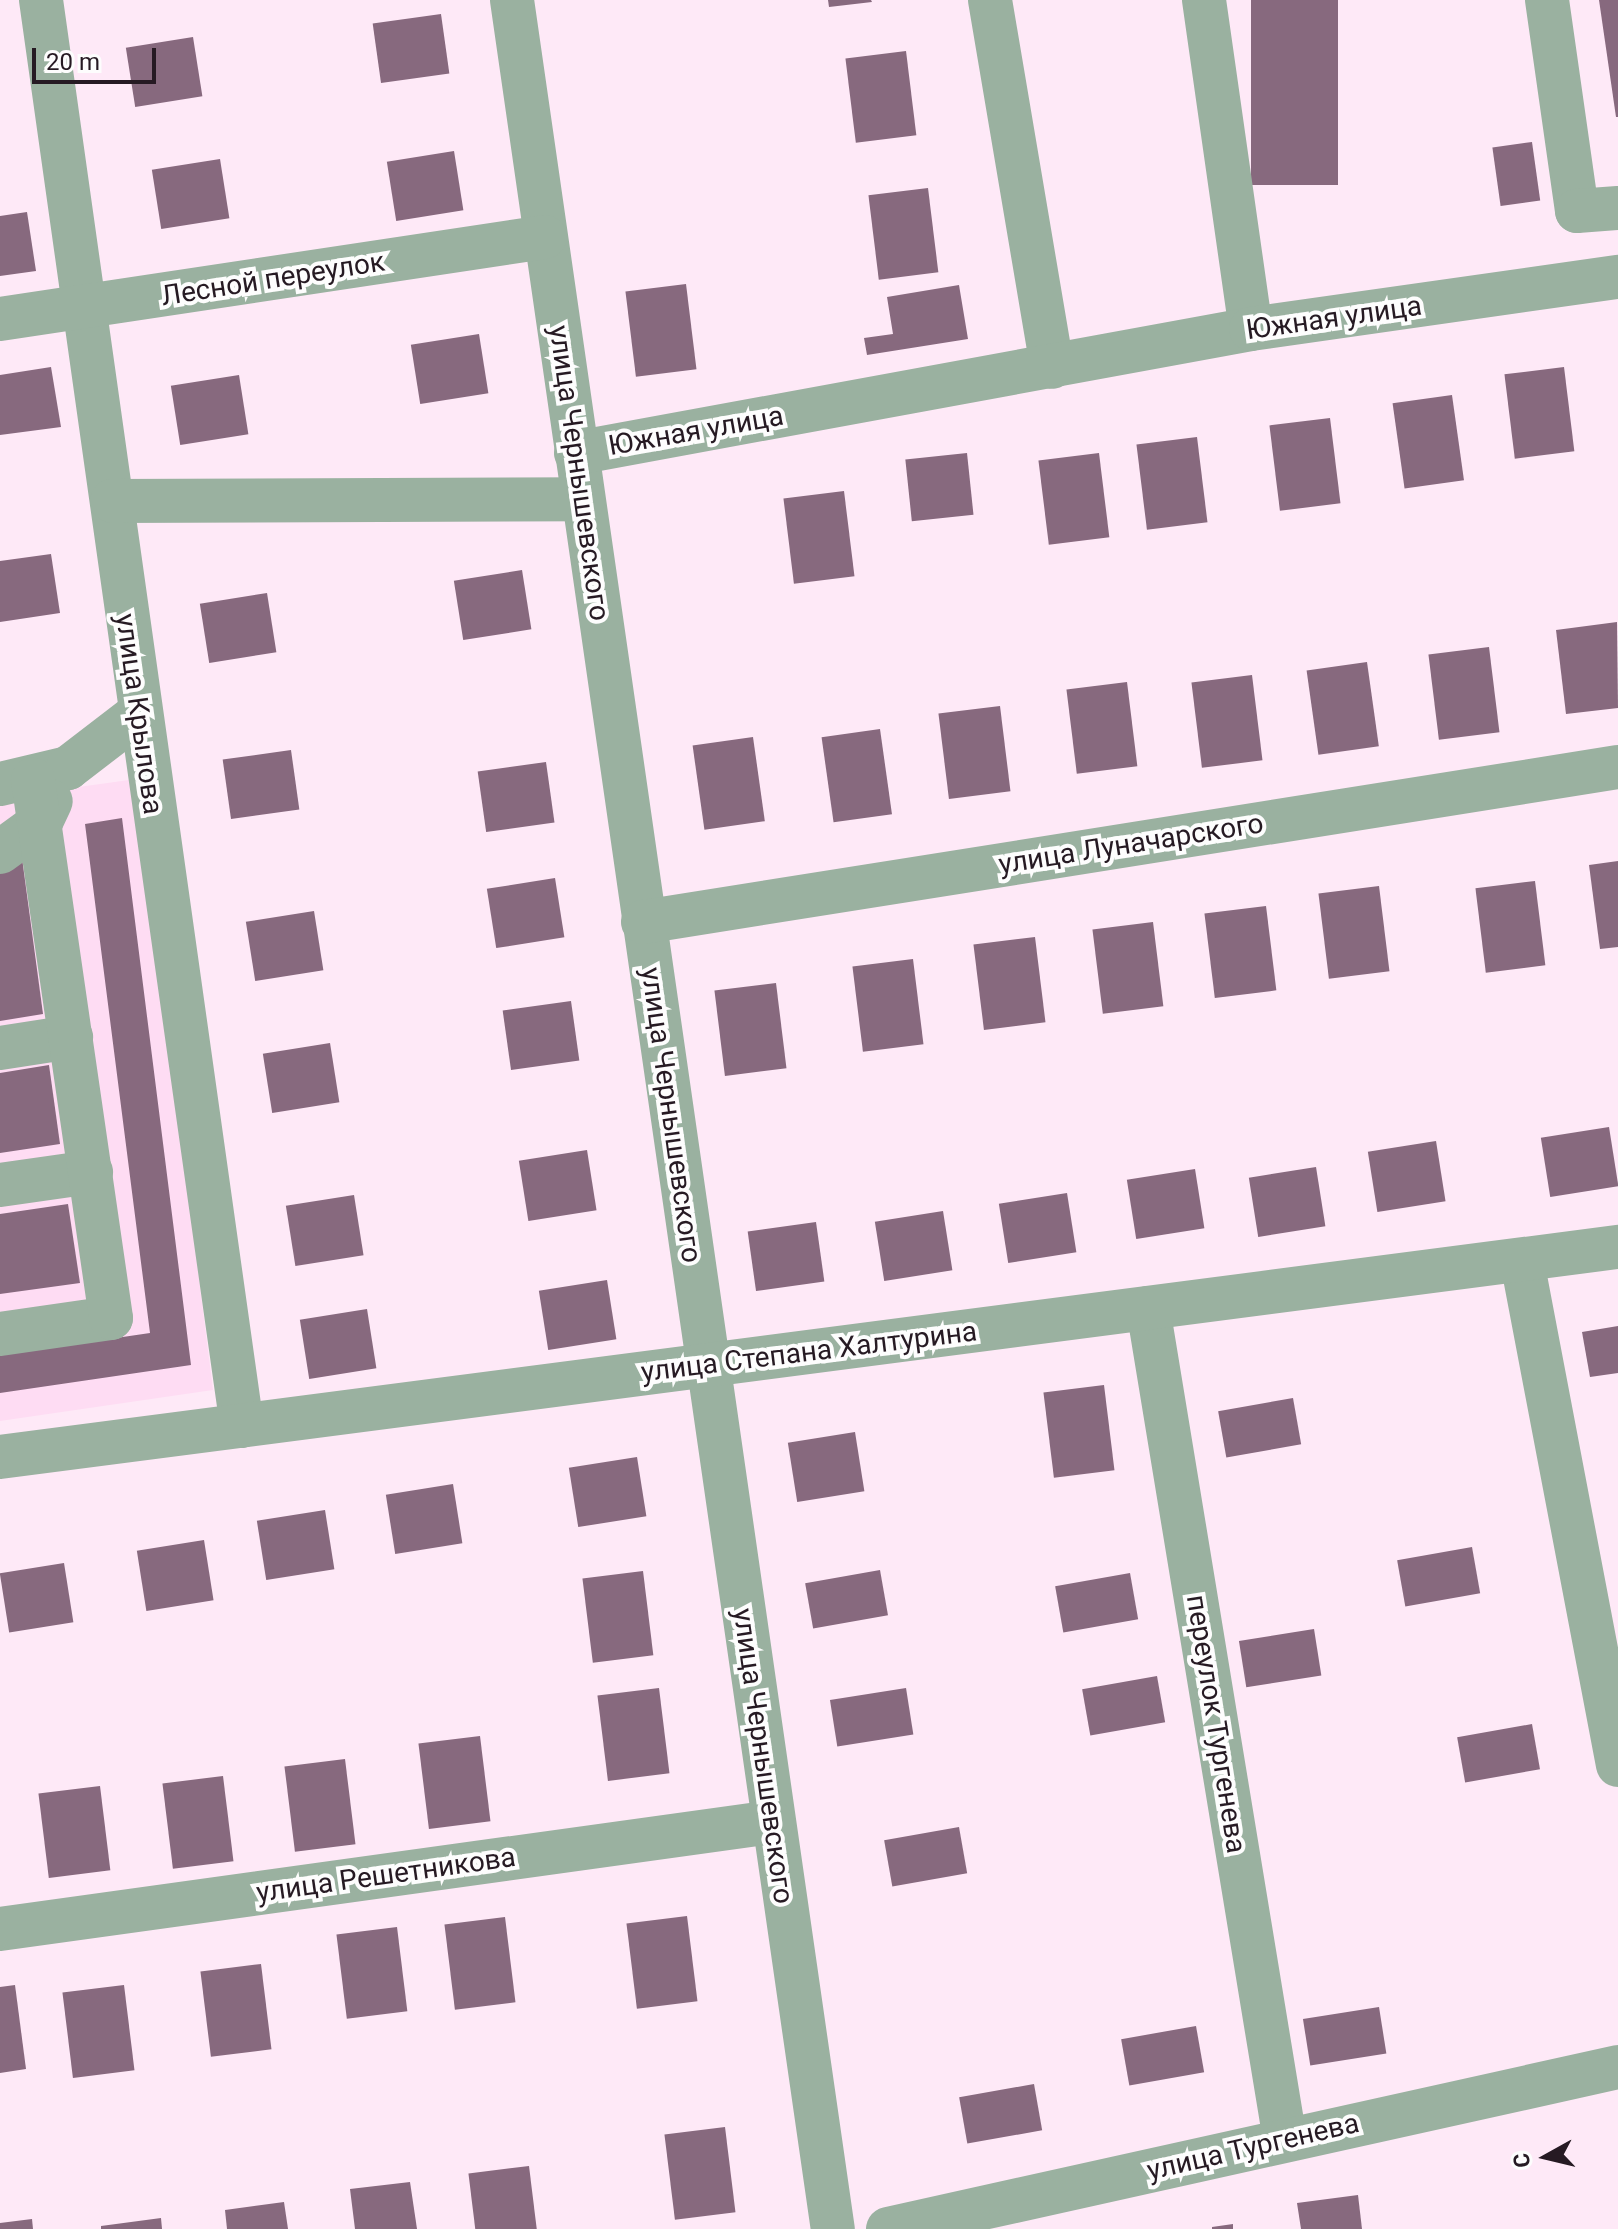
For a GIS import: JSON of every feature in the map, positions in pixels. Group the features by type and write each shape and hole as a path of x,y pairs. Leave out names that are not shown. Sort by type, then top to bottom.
{"street":[{"name":"улица Крылова","path":"41,0 112,501 137,715 242,1426"},
{"name":"улица Чернышевского","path":"512,0 833,2229"},
{"path":"990,0 1052,367"},
{"path":"1204,0 1251,329"},
{"path":"1547,0 1577,211 1618,208"},
{"name":"Лесной переулок","path":"0,319 545,237"},
{"name":"Южная улица","path":"576,453 1251,329 1618,277"},
{"path":"112,501 583,499"},
{"path":"0,1334 111,1318 34,777 137,715"},
{"name":"улица Луначарского","path":"643,922 1618,767"},
{"path":"0,852 41,822"},
{"path":"0,1048 71,1037"},
{"path":"0,1185 91,1172"},
{"name":"улица Степана Халтурина","path":"0,1457 1618,1247"},
{"path":"1522,1261 1618,1765"},
{"name":"переулок Тургенева","path":"1148,1308 1285,2140"},
{"name":"улица Решетникова","path":"0,1929 772,1822"},
{"name":"улица Тургенева","path":"888,2229 1618,2067"}],"shaded area":[{"path":"136,779 213,1390 0,1421 0,798"}],"building":[{"path":"828,0 871,0 872,2 829,7"},
{"path":"1251,0 1338,0 1338,185 1251,185"},
{"path":"1599,0 1618,0 1618,117 1616,117"},
{"path":"441,14 449,73 381,83 373,24"},
{"path":"193,37 202,96 135,107 126,48"},
{"path":"906,51 916,135 856,143 845,58"},
{"path":"1532,142 1540,200 1501,206 1492,148"},
{"path":"454,151 463,210 396,221 387,162"},
{"path":"220,159 229,218 161,229 152,170"},
{"path":"928,188 938,272 879,280 868,195"},
{"path":"27,212 36,271 0,276 0,216"},
{"path":"686,284 696,369 636,377 625,291"},
{"path":"959,285 968,339 867,355 864,338 893,334 887,297"},
{"path":"479,334 488,393 420,404 411,345"},
{"path":"51,367 61,427 0,435 0,375"},
{"path":"1564,367 1574,451 1515,459 1504,374"},
{"path":"239,375 248,434 180,445 171,386"},
{"path":"1452,395 1464,480 1405,489 1393,403"},
{"path":"1330,418 1340,503 1280,511 1269,425"},
{"path":"1197,437 1207,522 1147,530 1136,444"},
{"path":"967,453 973,515 912,521 905,459"},
{"path":"1099,453 1109,537 1049,545 1038,460"},
{"path":"844,491 854,576 794,584 783,498"},
{"path":"51,554 60,613 0,622 0,561"},
{"path":"522,570 531,629 463,640 454,581"},
{"path":"267,593 276,652 209,663 200,604"},
{"path":"1617,622 1618,708 1566,714 1556,630"},
{"path":"1489,647 1499,732 1439,740 1428,654"},
{"path":"1367,662 1379,746 1318,755 1307,670"},
{"path":"1252,675 1262,760 1202,768 1191,682"},
{"path":"1127,682 1137,766 1077,774 1066,689"},
{"path":"1000,706 1010,791 949,799 938,714"},
{"path":"880,729 892,814 834,822 822,737"},
{"path":"753,737 765,821 704,830 693,745"},
{"path":"291,750 299,809 231,819 223,760"},
{"path":"546,762 554,822 486,832 478,772"},
{"path":"122,818 191,1365 0,1393 0,1355 150,1333 85,824"},
{"path":"22,858 43,1014 0,1021 0,873"},
{"path":"1618,861 1618,947 1600,949 1589,865"},
{"path":"555,878 564,937 496,948 487,889"},
{"path":"1535,881 1545,965 1486,973 1475,888"},
{"path":"1379,886 1389,971 1329,979 1318,893"},
{"path":"1266,906 1276,990 1215,998 1204,914"},
{"path":"314,911 323,970 255,981 246,922"},
{"path":"1153,922 1163,1006 1103,1014 1092,929"},
{"path":"1035,937 1045,1022 984,1030 973,945"},
{"path":"913,959 923,1044 863,1052 852,966"},
{"path":"776,983 786,1068 725,1076 714,991"},
{"path":"571,1001 579,1060 511,1070 503,1011"},
{"path":"330,1043 339,1102 272,1113 263,1054"},
{"path":"49,1065 60,1144 0,1153 0,1073"},
{"path":"1609,1127 1618,1186 1550,1197 1541,1138"},
{"path":"1436,1141 1446,1201 1377,1212 1368,1152"},
{"path":"587,1150 597,1210 528,1221 519,1161"},
{"path":"1316,1167 1325,1226 1258,1237 1249,1178"},
{"path":"1195,1169 1204,1228 1136,1239 1127,1180"},
{"path":"1067,1193 1076,1252 1008,1263 999,1204"},
{"path":"354,1195 364,1255 295,1266 286,1206"},
{"path":"68,1204 80,1283 0,1294 0,1214"},
{"path":"943,1211 952,1270 884,1281 875,1222"},
{"path":"816,1222 824,1281 756,1291 748,1232"},
{"path":"607,1280 616,1339 548,1350 539,1291"},
{"path":"367,1309 376,1368 309,1379 300,1320"},
{"path":"1618,1326 1618,1373 1590,1377 1582,1332"},
{"path":"1104,1385 1114,1470 1054,1478 1043,1392"},
{"path":"1293,1398 1301,1444 1226,1457 1218,1411"},
{"path":"855,1432 864,1491 797,1502 788,1443"},
{"path":"637,1457 646,1516 578,1527 569,1468"},
{"path":"453,1484 462,1543 395,1554 386,1495"},
{"path":"325,1510 334,1569 266,1580 257,1521"},
{"path":"204,1540 214,1600 146,1611 137,1551"},
{"path":"1472,1547 1480,1593 1405,1606 1397,1560"},
{"path":"64,1563 73,1622 9,1632 0,1573"},
{"path":"880,1570 888,1615 813,1628 805,1583"},
{"path":"643,1571 653,1655 593,1663 582,1578"},
{"path":"1130,1573 1138,1619 1063,1632 1055,1586"},
{"path":"1314,1629 1321,1675 1246,1687 1239,1641"},
{"path":"1157,1676 1165,1722 1090,1735 1082,1689"},
{"path":"659,1688 669,1773 608,1781 597,1696"},
{"path":"906,1688 913,1734 837,1746 830,1700"},
{"path":"1532,1724 1540,1769 1465,1782 1457,1737"},
{"path":"480,1736 490,1821 429,1829 418,1744"},
{"path":"345,1759 355,1844 295,1852 284,1766"},
{"path":"223,1776 233,1861 173,1869 162,1783"},
{"path":"100,1786 110,1870 49,1878 38,1794"},
{"path":"959,1827 967,1873 892,1886 884,1840"},
{"path":"687,1916 697,2001 637,2009 626,1923"},
{"path":"505,1917 515,2002 455,2010 444,1924"},
{"path":"397,1927 407,2011 347,2019 336,1934"},
{"path":"261,1964 271,2049 211,2057 200,1971"},
{"path":"15,1985 26,2069 0,2073 0,1987"},
{"path":"124,1985 134,2070 73,2078 62,1993"},
{"path":"1379,2007 1386,2053 1310,2065 1303,2019"},
{"path":"1196,2026 1204,2072 1129,2085 1121,2039"},
{"path":"1034,2084 1042,2130 967,2143 959,2097"},
{"path":"725,2127 735,2212 675,2220 664,2134"},
{"path":"529,2166 537,2229 475,2229 468,2173"},
{"path":"410,2182 417,2229 355,2229 350,2189"},
{"path":"1358,2195 1362,2229 1301,2229 1297,2203"},
{"path":"284,2202 288,2229 227,2229 225,2210"},
{"path":"161,2218 162,2229 101,2229 101,2226"},
{"path":"32,2219 33,2229 0,2229 0,2223"},
{"path":"1233,2224 1233,2229 1212,2229 1212,2227"}]}
